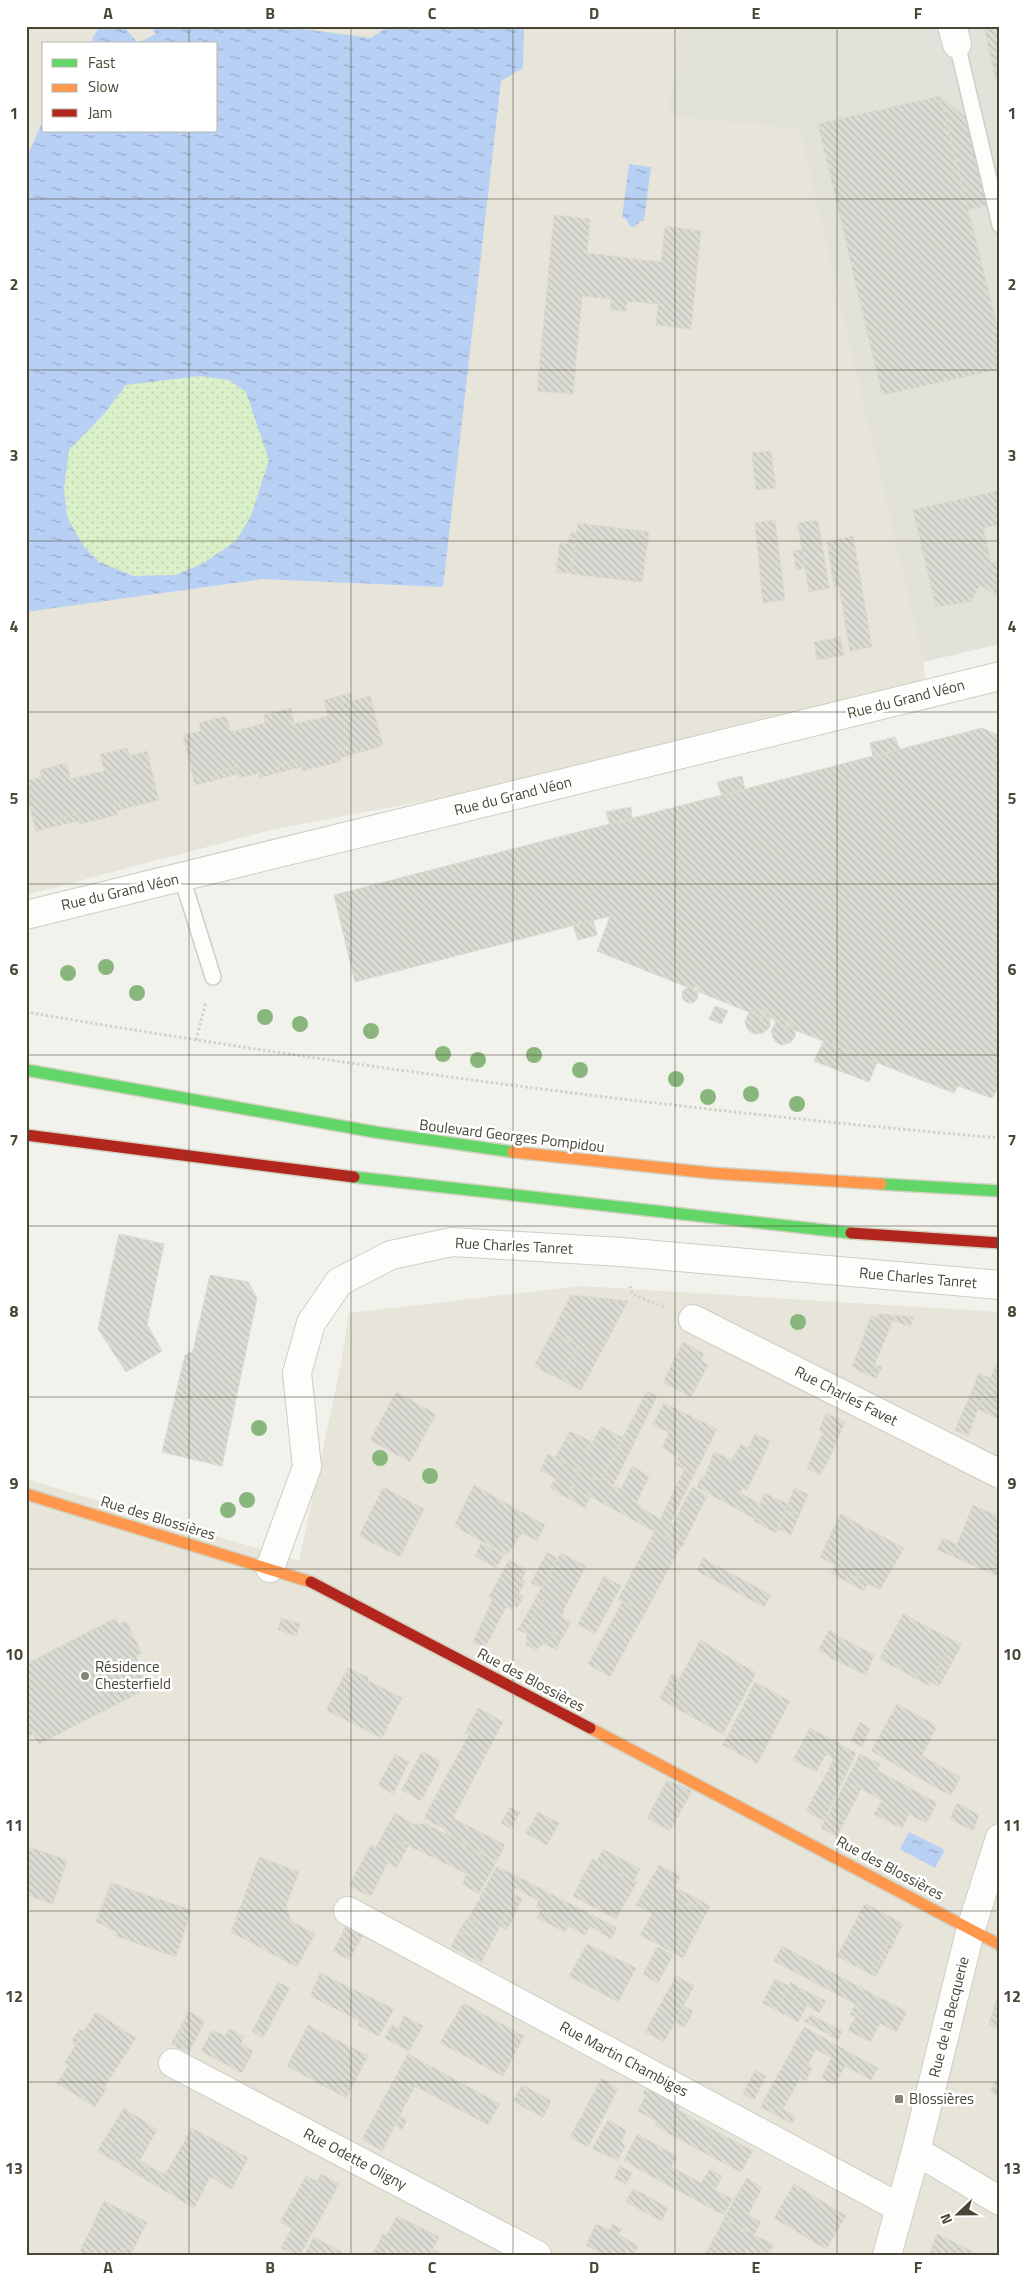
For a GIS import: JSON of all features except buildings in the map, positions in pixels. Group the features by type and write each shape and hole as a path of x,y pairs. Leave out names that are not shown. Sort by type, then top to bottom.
{"main road":[{"name":"Boulevard Georges Pompidou","path":"26,1070 425,1140 612,1164 832,1182 1000,1191"},
{"path":"26,1135 280,1168 815,1231 1000,1243"},
{"name":"Rue des Blossières","path":"26,1494 312,1582 971,1928 1000,1945"}],"street":[{"name":"Rue du Grand Véon","path":"26,914 182,878 1000,676"},
{"name":"Rue Charles Tanret","path":"270,1568 307,1467 297,1372 311,1322 339,1282 391,1255 452,1242 622,1252 1000,1285"},
{"name":"Rue Charles Favet","path":"693,1319 1000,1474"},
{"name":"Rue de la Becquerie","path":"887,2255 916,2151 971,1928 1000,1838"},
{"name":"Rue Martin Chambiges","path":"348,1910 900,2208"},
{"name":"Rue Odette Oligny","path":"173,2063 537,2255"},
{"path":"916,2151 1000,2201"}],"lane":[{"path":"955,35 1000,225"},
{"path":"182,878 213,977"}],"path":[{"path":"196,1040 213,977"},
{"path":"26,1012 196,1040 624,1101 862,1126 1000,1138"},
{"path":"622,1252 632,1294 693,1319"}],"shaded area":[{"path":"26,26 680,26 669,116 799,129 923,662 928,707 275,829 26,895"},
{"path":"680,26 1000,26 1000,82 997,82 1000,94 1000,644 923,662 799,129 668,116"},
{"path":"582,1286 1000,1312 1000,2255 26,2255 26,1479 299,1561 341,1364 349,1313"}],"green space":[{"path":"200,376 229,380 246,392 270,460 251,516 236,541 202,564 175,575 134,576 99,562 84,547 67,517 64,489 69,450 104,414 126,385"}],"water":[{"path":"100,26 123,26 137,42 92,42 93,37"},
{"path":"151,26 279,26 371,38 389,26 524,26 523,68 501,81 443,587 263,579 26,612 26,159 42,123 42,132 218,132 218,42 140,42 156,34","holes":["200,376 229,380 246,392 269,460 251,516 236,541 202,564 175,575 134,576 99,562 84,547 67,517 64,489 69,450 104,414 126,385"]},
{"path":"629,164 651,167 644,221 640,221 635,227 630,226 626,219 622,218"},
{"path":"909,1832 945,1850 935,1868 900,1849"}],"traffic: fast":[{"path":"26,1070 375,1132 513,1152"},
{"path":"354,1177 851,1233"},
{"path":"881,1184 1000,1191"}],"traffic: slow":[{"path":"513,1152 711,1173 881,1184"},
{"path":"26,1494 311,1582"},
{"path":"590,1728 1000,1945"}],"traffic: jam":[{"path":"26,1135 354,1177"},
{"path":"851,1233 1000,1243"},
{"path":"311,1582 590,1728"}],"place":[{"name":"Résidence Chesterfield","path":"85,1676"},
{"name":"Blossières","path":"899,2099"}]}
